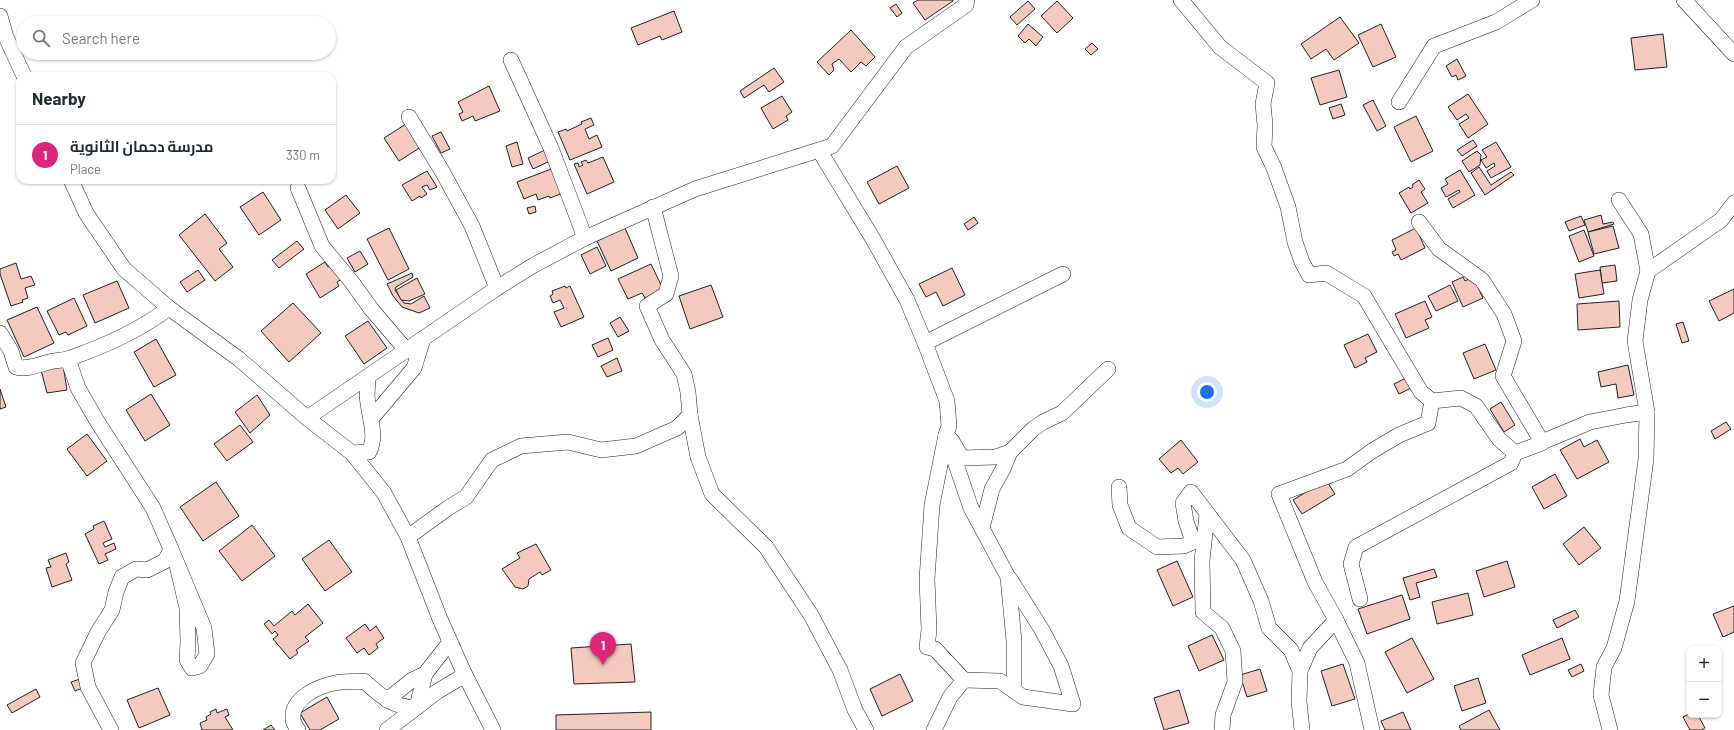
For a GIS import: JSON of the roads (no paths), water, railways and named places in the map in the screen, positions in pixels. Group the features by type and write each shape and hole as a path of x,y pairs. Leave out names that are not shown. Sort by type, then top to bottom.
{"street":[{"path":"307,418 497,288 585,238 695,189 832,146 906,47 966,5 967,0"},
{"path":"1181,0 1220,48 1266,83 1263,104 1265,125 1264,147 1274,168 1288,207 1295,242 1302,262 1309,275 1326,273 1364,296 1421,392 1432,401 1461,398 1476,406 1499,439 1515,453"},
{"path":"1398,102 1434,46 1496,22 1532,0"},
{"path":"1684,0 1734,54"},
{"path":"0,16 6,37 16,59"},
{"path":"17,60 22,72"},
{"path":"511,60 551,148 585,238"},
{"path":"408,117 442,171 472,226 497,288"},
{"path":"819,150 881,253 907,300 947,401 949,426 946,435 932,505 927,579 929,630 927,647 935,649 964,680 1000,681 1023,697 1073,704 1058,660 1042,630 1008,577 971,508 946,435"},
{"path":"73,184 86,213 124,269 169,308 238,359 307,418 352,453 384,493 408,537 450,642 493,730"},
{"path":"298,188 322,246 352,281 372,310 406,351"},
{"path":"1610,730 1601,695 1604,667 1614,648 1627,601 1635,554 1646,459 1647,412 1635,341 1640,300 1648,271 1641,234 1619,200"},
{"path":"1648,271 1721,220 1734,203"},
{"path":"653,207 671,276 666,294 647,306 662,340 684,374 698,457 712,494 766,547 811,615 840,670 855,710 866,730"},
{"path":"1418,222 1439,248 1482,280 1504,314 1514,341 1503,376 1542,442"},
{"path":"925,343 1063,274"},
{"path":"0,333 11,351 16,367 23,369 56,360 68,359 108,343 151,321 169,308"},
{"path":"371,419 414,368 423,339"},
{"path":"68,359 78,388 153,508 173,555 204,628 207,654 200,666 192,668 187,660 187,608 173,555"},
{"path":"982,528 992,490 1010,452 1033,429 1043,422 1062,414 1108,368"},
{"path":"352,453 369,452 373,444 371,419 367,401 368,377"},
{"path":"1372,730 1357,663 1315,582 1279,494 1347,469 1372,451 1399,435 1428,423 1432,401"},
{"path":"1360,599 1351,564 1356,547 1511,463 1515,453 1590,422 1626,414 1647,412"},
{"path":"408,537 466,497 492,460 521,446 568,442 601,450 636,446 677,428 690,415"},
{"path":"946,435 952,441 962,458 994,457 1010,452"},
{"path":"1119,486 1120,505 1129,528 1157,546 1184,546 1199,539"},
{"path":"1199,539 1186,521 1183,503 1191,492 1243,560 1261,601 1269,628 1291,650 1300,671"},
{"path":"1207,514 1199,539 1202,561 1203,612 1222,628 1233,651 1235,682 1223,715 1222,730"},
{"path":"111,730 88,687 83,663 98,632 112,610 116,592 122,578 136,569 147,570 173,555"},
{"path":"1008,577 1014,641 1014,691"},
{"path":"1302,730 1299,701 1300,671 1310,648 1336,620"},
{"path":"417,707 425,674 450,642"},
{"path":"387,700 412,680 425,674"},
{"path":"387,730 438,691 465,675"},
{"path":"934,730 950,697 964,680"},
{"path":"298,730 293,720 293,712 297,703 312,691 335,683 364,681 387,700 405,708 417,707"}],"place":[{"name":"مدرسة دحمان الثانوية","path":"603,665"}]}
